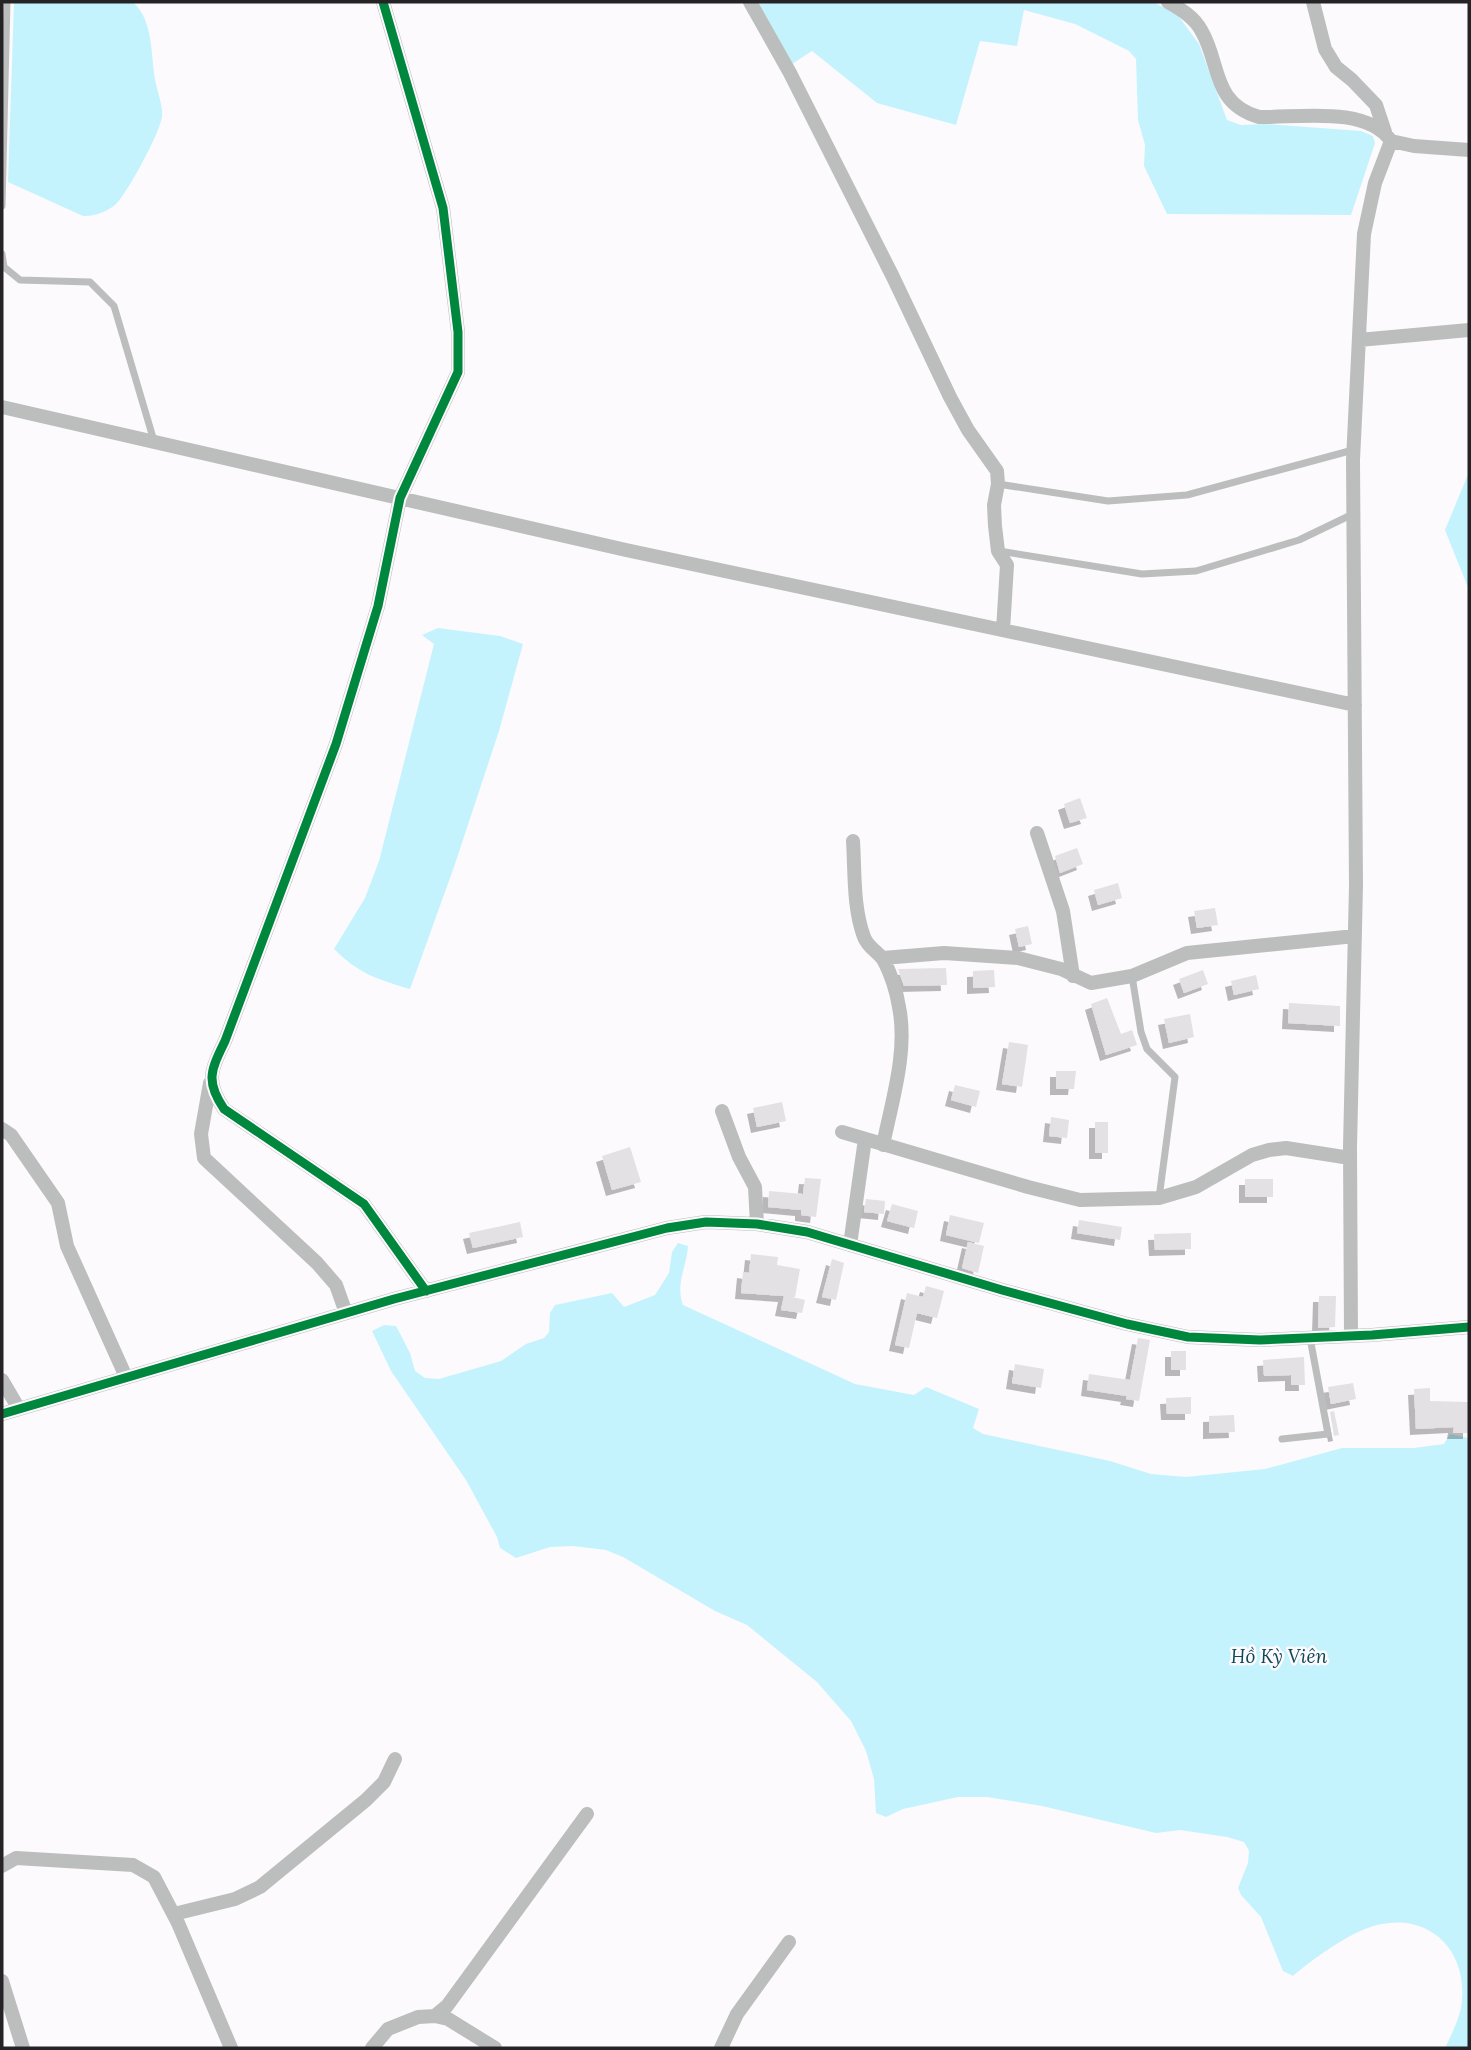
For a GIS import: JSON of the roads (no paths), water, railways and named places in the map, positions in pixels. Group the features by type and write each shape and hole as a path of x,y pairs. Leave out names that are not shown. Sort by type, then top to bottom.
{"street":[{"path":"346,1313 336,1285 317,1263 204,1158 201,1134 212,1068 225,1041 336,744 378,606 400,498 458,372 458,332 443,208 383,2"},
{"path":"750,2 790,73 950,397 968,430 998,471 994,505 998,551 1007,565 1003,629"},
{"path":"1168,2 1196,21 1203,33 1216,76 1231,101 1247,114 1259,117 1341,116 1367,122 1388,136 1414,146 1469,150"},
{"path":"1313,2 1325,49 1336,67 1376,105 1388,136 1364,234 1353,450 1355,936 1350,1158 1351,1336"},
{"path":"1359,340 1469,330"},
{"path":"2,407 639,552 1355,705"},
{"path":"1037,832 1063,911 1073,976"},
{"path":"853,842 858,916 867,944 883,958 899,1005 902,1028 898,1071 883,1145"},
{"path":"883,958 944,953 1018,958 1061,969 1091,983 1132,976 1187,953 1355,936"},
{"path":"211,1078 214,1091 224,1110 364,1204 426,1291"},
{"path":"722,1111 739,1157 755,1187 757,1224"},
{"path":"2,1129 11,1135 58,1203 67,1246 126,1377"},
{"path":"842,1132 1080,1200 1159,1198 1196,1186 1252,1155 1269,1150 1286,1148 1350,1158"},
{"path":"850,1245 865,1139"},
{"path":"2,1414 426,1291 667,1228 706,1222 757,1224 807,1232 1014,1293 1127,1324 1188,1337 1260,1340 1469,1327"},
{"path":"2,1380 19,1409"},
{"path":"174,1914 235,1899 260,1886 366,1800 384,1782 395,1759"},
{"path":"435,2016 447,2006 587,1814"},
{"path":"2,1866 16,1858 132,1866 154,1877 174,1914 231,2048"},
{"path":"721,2048 737,2014 789,1942"},
{"path":"2,1981 23,2048"},
{"path":"372,2048 388,2029 418,2017 435,2016 448,2019 495,2048"}],"lane":[{"path":"2,206 8,2"},
{"path":"2,254 4,267 20,280 90,282 114,306 155,442"},
{"path":"998,484 1108,501 1187,495 1353,450"},
{"path":"998,551 1142,574 1196,571 1299,540 1353,514"},
{"path":"1132,976 1141,1032 1147,1049 1161,1066 1169,1069 1175,1077 1159,1198"},
{"path":"1282,1439 1328,1434 1310,1338"}],"water":[{"path":"14,2 133,2 145,20 162,116 150,147 129,187 117,203 101,213 83,216 8,182"},
{"path":"758,2 1153,2 1177,14 1199,44 1227,120 1241,125 1265,124 1361,131 1373,136 1375,143 1351,215 1167,214 1144,166 1145,145 1138,120 1136,59 1129,51 1075,24 1024,10 1017,46 980,41 956,125 877,103 812,51 792,64"},
{"path":"1469,472 1469,590 1445,530"},
{"path":"438,628 500,636 523,644 499,731 410,989 369,975 334,949 365,898 379,861 434,644 422,635"},
{"name":"Hồ Kỳ Viên","path":"678,1243 688,1246 680,1290 683,1305 855,1384 914,1395 926,1387 979,1409 973,1428 983,1434 1110,1461 1151,1474 1186,1477 1265,1469 1342,1448 1414,1448 1444,1444 1450,1434 1469,1438 1469,2048 1445,2048 1460,2013 1462,1986 1458,1967 1450,1950 1438,1937 1423,1928 1406,1923 1386,1923 1365,1929 1308,1963 1293,1976 1283,1971 1261,1917 1238,1888 1248,1863 1249,1851 1244,1842 1180,1830 1156,1833 1042,1806 987,1797 958,1797 903,1809 886,1817 876,1813 874,1779 866,1751 851,1721 817,1682 747,1625 715,1611 623,1557 606,1550 573,1546 550,1547 516,1558 500,1548 497,1537 466,1480 391,1371 372,1331 384,1325 396,1326 410,1353 415,1371 425,1378 439,1379 501,1361 526,1344 544,1338 549,1332 550,1313 555,1305 612,1293 624,1307 655,1295 669,1273 672,1252"}]}
